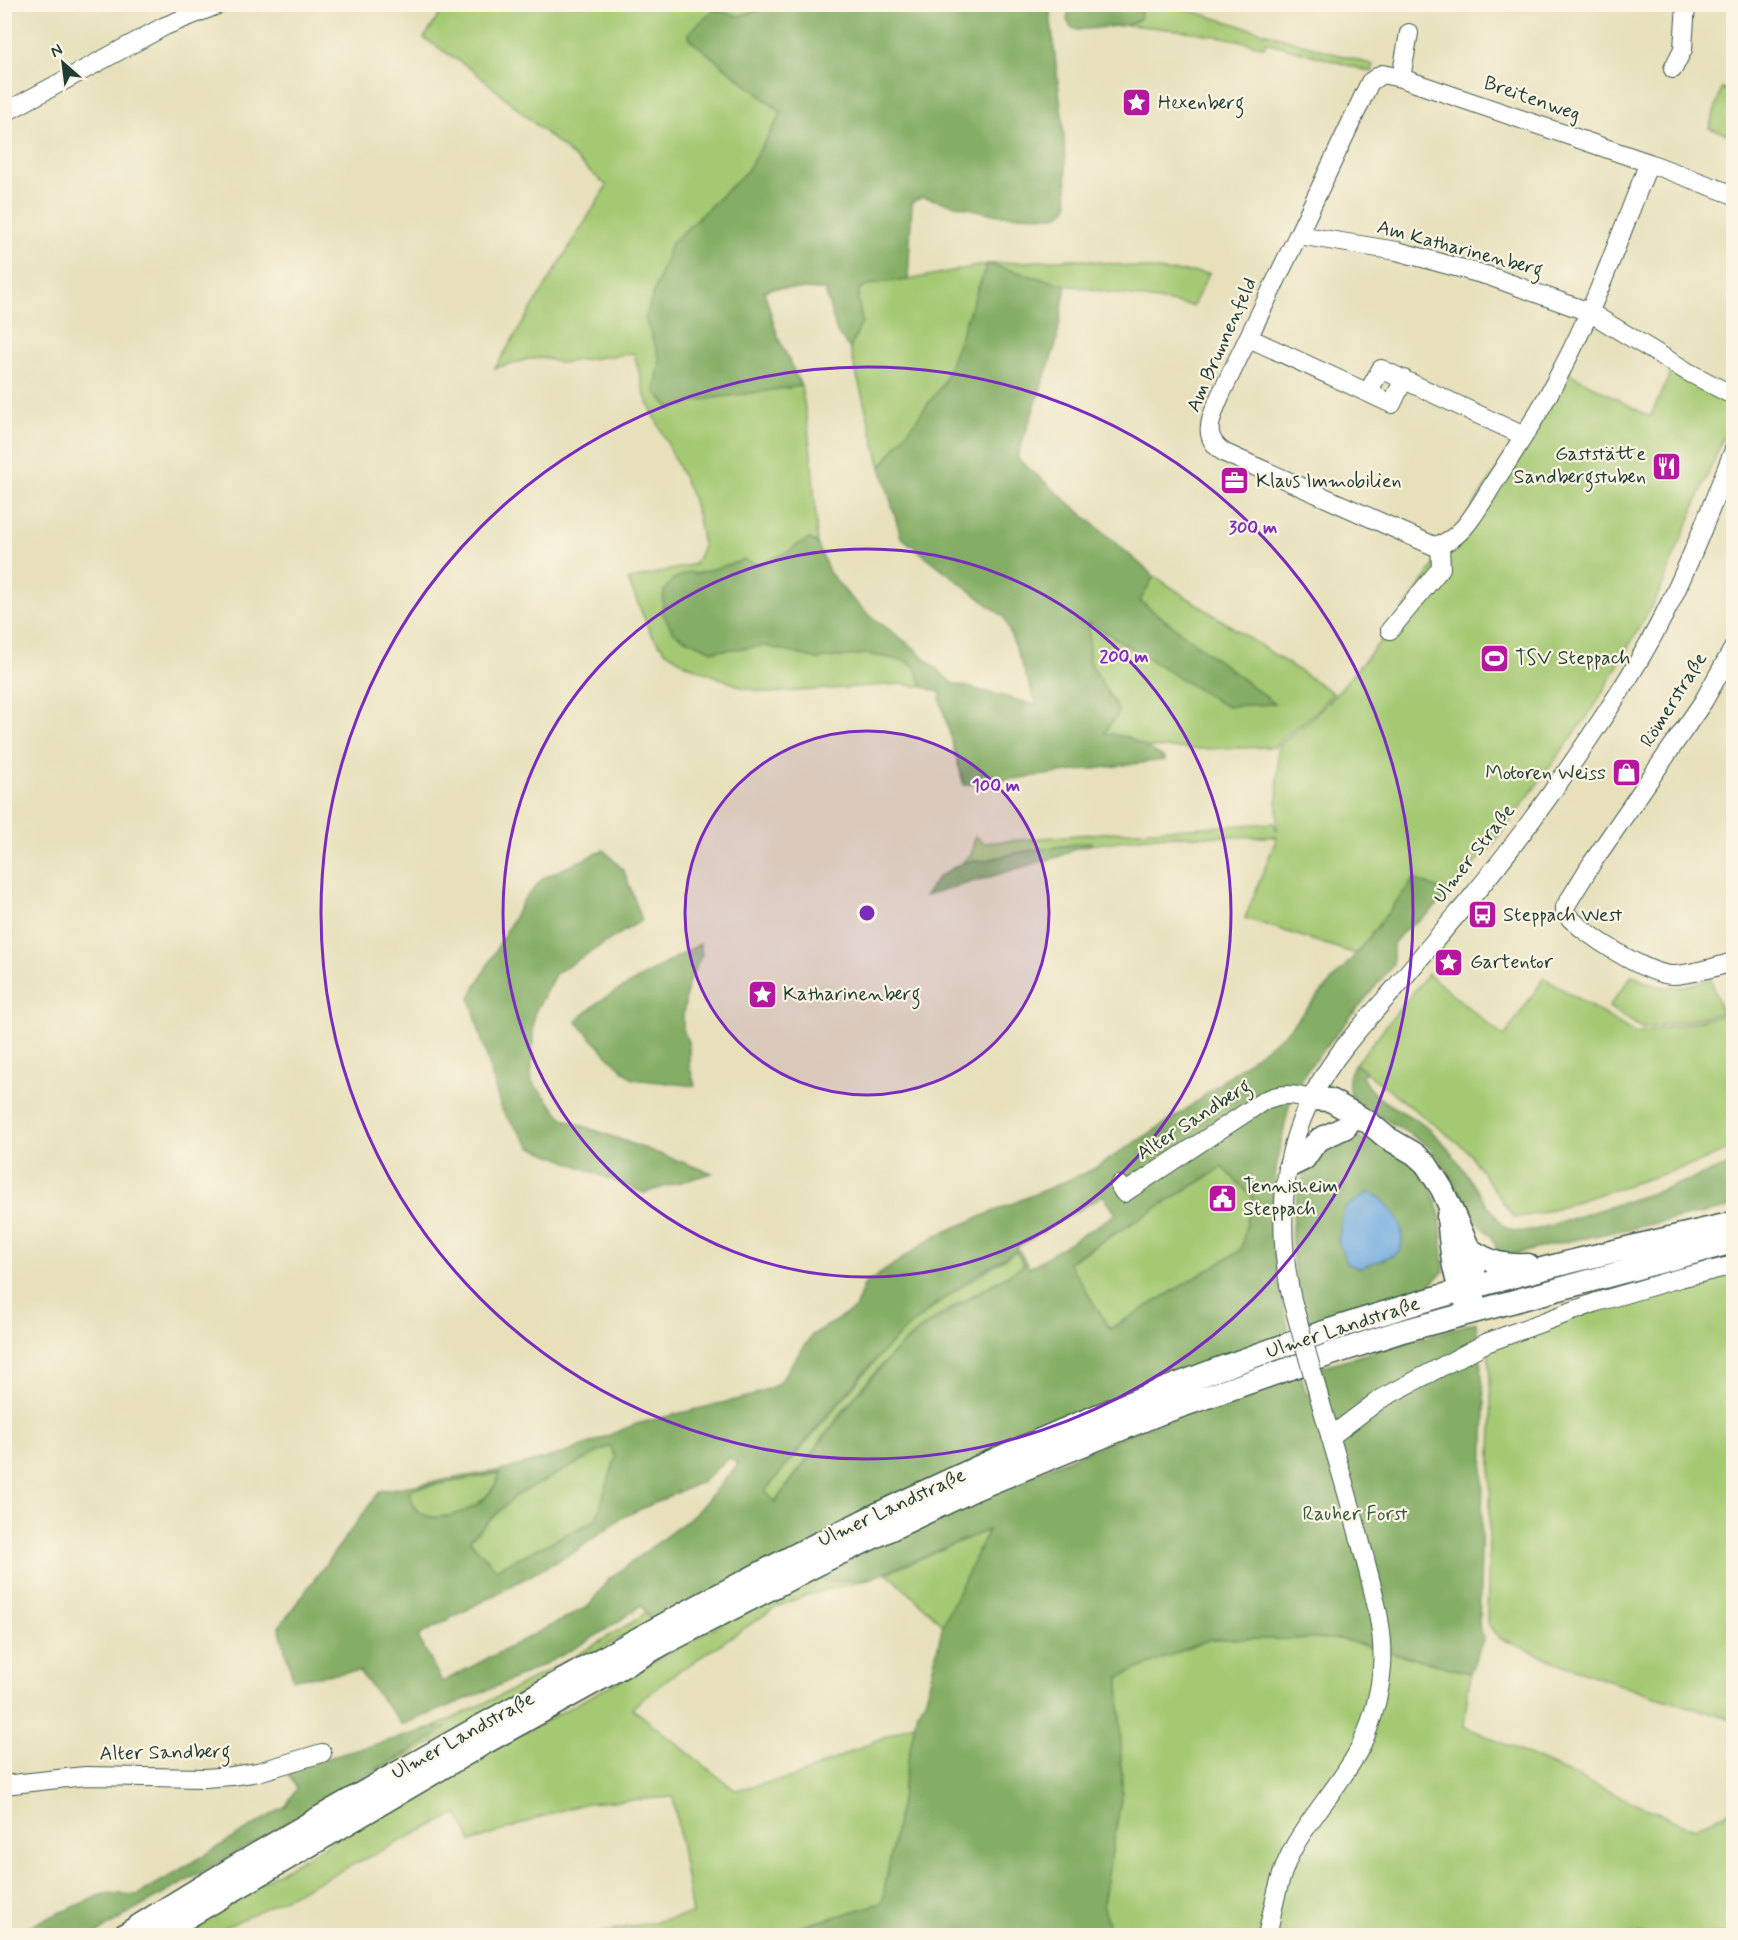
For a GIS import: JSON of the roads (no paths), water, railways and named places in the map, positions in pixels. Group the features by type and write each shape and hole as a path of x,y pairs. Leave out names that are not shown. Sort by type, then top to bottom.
{"main road":[{"path":"1306,1097 1322,1113 1346,1127 1386,1137 1404,1146 1426,1164 1434,1175 1469,1249 1467,1288 1473,1312"},
{"path":"1306,1097 1330,1100 1368,1122 1386,1137"},
{"path":"1290,1167 1304,1159 1312,1146 1320,1139 1346,1127"},
{"path":"1447,1202 1453,1266 1467,1288"},
{"name":"Ulmer Landstraße","path":"123,1935 294,1832 735,1586 873,1517 1026,1447 1206,1374 1320,1333 1467,1288 1553,1265 1730,1230"},
{"name":"Ulmer Landstraße","path":"155,1935 481,1745 665,1643 902,1522 1043,1460 1203,1397 1399,1332 1473,1312 1730,1230"},
{"path":"1469,1249 1493,1263 1507,1266 1553,1265"}],"street":[{"path":"4,113 165,26 220,4"},
{"path":"1673,69 1683,49 1686,4"},
{"path":"1401,78 1409,33"},
{"name":"Breitenweg","path":"1298,235 1370,82 1382,74 1401,78 1734,195"},
{"path":"1390,630 1441,568 1440,545 1455,537 1470,518 1524,436 1562,369 1589,312 1648,163"},
{"name":"Am Katharinenberg","path":"1298,235 1397,251 1489,276 1589,312 1688,372 1734,396"},
{"name":"Am Brunnenfeld","path":"1298,235 1210,421 1209,436 1215,447 1434,546 1440,545"},
{"path":"1249,338 1392,404 1404,379"},
{"path":"1368,392 1381,369 1524,436"},
{"name":"Ulmer Straße","path":"1267,1935 1277,1888 1288,1859 1316,1814 1347,1772 1361,1745 1373,1714 1382,1667 1380,1625 1371,1582 1287,1275 1283,1233 1285,1191 1306,1097 1342,1050 1467,902 1598,726 1667,609 1685,572 1734,450"},
{"name":"Römerstraße","path":"1734,647 1703,702 1592,863 1565,907 1564,913 1621,955 1656,973 1674,975 1734,962"},
{"name":"Alter Sandberg","path":"1119,1185 1124,1192 1265,1100 1280,1095 1294,1094 1306,1097"},
{"path":"1330,1437 1379,1400 1486,1343 1597,1302 1734,1265"},
{"name":"Alter Sandberg","path":"4,1785 84,1776 206,1778 232,1776 258,1772 322,1753"}],"water":[{"path":"1368,1193 1374,1194 1390,1208 1401,1226 1402,1239 1400,1252 1361,1268 1346,1263 1338,1240 1345,1208"}],"place":[{"name":"Hexenberg","path":"1137,103"},
{"name":"Gaststätte Sandbergstuben","path":"1667,466"},
{"name":"Klaus Immobilien","path":"1235,481"},
{"name":"TSV Steppach","path":"1494,658"},
{"name":"Motoren Weiss","path":"1627,773"},
{"name":"Steppach West","path":"1482,915"},
{"name":"Gartentor","path":"1449,962"},
{"name":"Katharinenberg","path":"762,994"},
{"name":"Tennisheim Steppach","path":"1222,1198"}],"park label":[{"name":"Rauher Forst","path":"1355,1514"}]}
